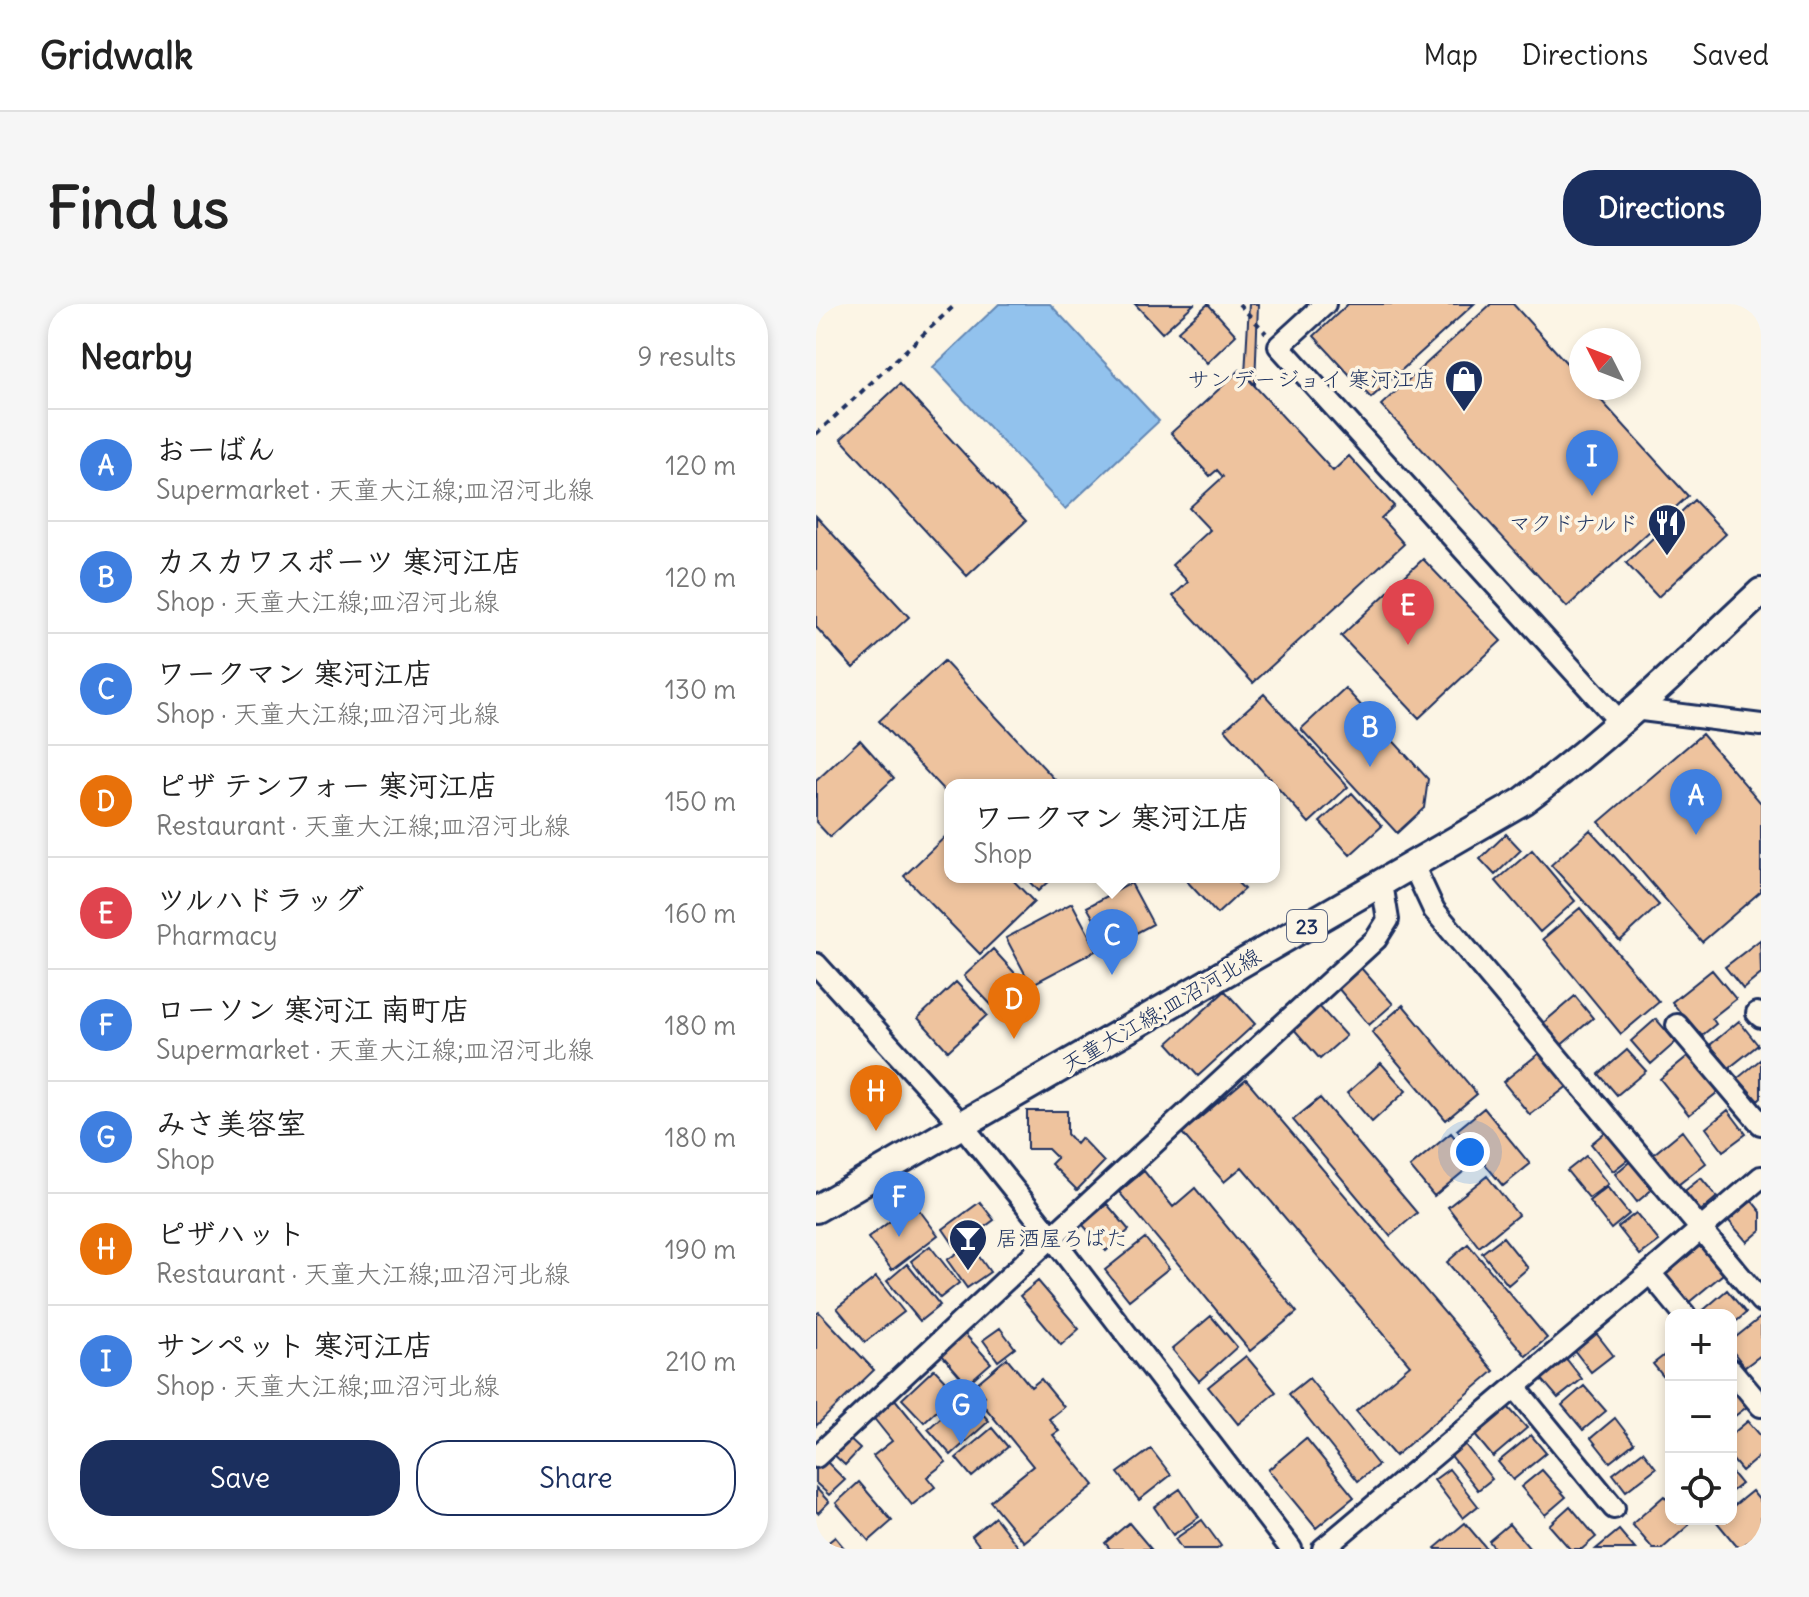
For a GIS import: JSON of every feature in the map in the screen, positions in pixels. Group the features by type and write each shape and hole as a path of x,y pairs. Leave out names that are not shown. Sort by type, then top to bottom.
{"main road":[{"name":"天童大江線;皿沼河北線","path":"816,1209 1523,801 1568,768 1761,592"}],"street":[{"path":"1325,304 1279,346 1627,715 1761,725"},
{"path":"1413,865 1434,910 1761,1301"},
{"path":"816,1457 1376,939 1388,920 1382,883"},
{"path":"816,964 962,1125 1052,1237 1291,1549"},
{"path":"1677,1025 1761,1124"},
{"path":"1323,1549 1761,1177"},
{"path":"1650,1273 1680,1309"},
{"path":"1737,1377 1761,1406"},
{"path":"1515,1387 1614,1508"}],"path":[{"path":"816,434 956,304"},
{"path":"1239,304 1279,346"}],"water":[{"path":"999,304 1050,304 1159,421 1065,509 933,367"}],"building":[{"path":"1135,304 1194,304 1162,333"},
{"path":"1208,304 1236,335 1207,363 1178,331"},
{"path":"1249,304 1258,304 1255,385 1245,374"},
{"path":"1348,304 1474,304 1371,398 1314,336"},
{"path":"1491,304 1513,304 1569,366 1569,400 1601,400 1688,496 1567,607 1381,405"},
{"path":"1240,370 1333,471 1349,456 1394,506 1381,518 1404,544 1253,683 1173,596 1188,582 1172,565 1210,530 1189,508 1223,477 1217,470 1210,476 1171,433"},
{"path":"900,384 1026,521 967,576 841,439"},
{"path":"1694,500 1726,534 1658,597 1626,563"},
{"path":"816,516 909,617 853,668 816,627"},
{"path":"1423,559 1501,641 1419,718 1341,636"},
{"path":"944,661 1054,779 944,779 944,791 879,721"},
{"path":"1345,688 1428,779 1424,808 1397,833 1301,729"},
{"path":"1264,694 1348,787 1309,823 1280,791 1280,779 1270,779 1225,729"},
{"path":"1702,734 1761,803 1761,891 1702,942 1599,822"},
{"path":"860,740 894,778 830,837 816,822 816,781"},
{"path":"1352,793 1382,826 1350,855 1320,822"},
{"path":"1590,830 1659,905 1620,941 1551,865"},
{"path":"1506,834 1521,850 1495,875 1480,859"},
{"path":"944,838 944,883 1016,883 1034,902 980,954 904,876"},
{"path":"1532,850 1575,901 1540,932 1496,881"},
{"path":"1031,883 1047,883 1038,891"},
{"path":"1131,883 1153,924 1110,947 1087,907"},
{"path":"1189,883 1238,883 1244,889 1217,914"},
{"path":"1072,903 1097,950 1031,985 1006,938"},
{"path":"1580,908 1659,1002 1621,1034 1543,939"},
{"path":"1760,940 1761,974 1743,989 1725,967"},
{"path":"993,949 1021,980 1012,988 1034,1011 1014,1029 964,976"},
{"path":"1361,968 1393,1004 1369,1025 1338,988"},
{"path":"1712,970 1736,999 1712,1018 1716,1024 1700,1037 1672,1002"},
{"path":"956,982 987,1015 948,1051 918,1018"},
{"path":"1225,991 1255,1024 1198,1076 1168,1043"},
{"path":"1575,996 1593,1018 1559,1047 1541,1025"},
{"path":"1318,1005 1346,1036 1320,1059 1292,1027"},
{"path":"1403,1005 1477,1094 1446,1120 1372,1032"},
{"path":"1656,1019 1676,1042 1651,1064 1631,1041"},
{"path":"1739,1021 1758,1045 1729,1068 1710,1045"},
{"path":"1627,1050 1646,1071 1617,1095 1599,1074"},
{"path":"1542,1051 1569,1085 1530,1115 1503,1082"},
{"path":"1689,1055 1718,1092 1689,1115 1660,1079"},
{"path":"1761,1059 1761,1098 1758,1101 1738,1078"},
{"path":"1381,1063 1406,1091 1372,1122 1347,1093"},
{"path":"1246,1079 1494,1371 1395,1456 1356,1411 1410,1365 1242,1167 1224,1182 1182,1133"},
{"path":"1320,1098 1417,1213 1390,1236 1293,1120"},
{"path":"1484,1108 1530,1164 1503,1186 1457,1130"},
{"path":"1728,1110 1746,1134 1723,1151 1706,1128"},
{"path":"1027,1111 1067,1111 1067,1134 1076,1144 1081,1138 1104,1162 1077,1190 1051,1164 1057,1158 1048,1149 1027,1149"},
{"path":"1609,1129 1631,1157 1613,1171 1591,1144"},
{"path":"1682,1131 1706,1163 1674,1188 1649,1158"},
{"path":"1451,1133 1475,1162 1434,1196 1410,1167"},
{"path":"1586,1156 1608,1184 1589,1198 1567,1171"},
{"path":"1633,1159 1655,1187 1637,1202 1615,1174"},
{"path":"1144,1171 1173,1207 1195,1188 1297,1312 1250,1351 1119,1192"},
{"path":"1487,1176 1518,1215 1479,1247 1448,1207"},
{"path":"1701,1178 1717,1197 1697,1214 1681,1194"},
{"path":"1607,1187 1629,1214 1611,1229 1589,1201"},
{"path":"1752,1201 1761,1212 1761,1230 1747,1242 1728,1220"},
{"path":"980,1202 994,1220 956,1248 943,1229"},
{"path":"914,1203 938,1235 892,1270 868,1238"},
{"path":"1107,1204 1129,1230 1106,1251 1083,1225"},
{"path":"1636,1213 1659,1241 1640,1255 1618,1227"},
{"path":"1503,1237 1528,1268 1508,1285 1482,1253"},
{"path":"1145,1238 1169,1268 1129,1300 1105,1270"},
{"path":"970,1244 990,1272 967,1288 947,1260"},
{"path":"1468,1244 1547,1338 1526,1356 1447,1262"},
{"path":"930,1246 959,1283 940,1298 911,1261"},
{"path":"1700,1246 1723,1274 1688,1303 1665,1275"},
{"path":"907,1264 940,1305 920,1321 887,1281"},
{"path":"876,1277 904,1312 865,1342 837,1308"},
{"path":"1038,1281 1079,1329 1061,1345 1020,1296"},
{"path":"1727,1290 1746,1313 1737,1321 1737,1309 1705,1309"},
{"path":"819,1312 874,1370 816,1426 816,1314"},
{"path":"1211,1316 1237,1347 1199,1381 1172,1349"},
{"path":"1761,1317 1761,1355 1745,1367 1737,1357 1737,1336"},
{"path":"1000,1328 1015,1348 998,1361 983,1340"},
{"path":"964,1333 991,1363 967,1384 941,1354"},
{"path":"1596,1333 1613,1355 1591,1372 1574,1350"},
{"path":"1665,1355 1665,1379 1653,1364"},
{"path":"1246,1356 1276,1392 1238,1424 1208,1387"},
{"path":"1565,1357 1582,1379 1558,1398 1540,1377"},
{"path":"1007,1358 1031,1387 1041,1379 1064,1407 1049,1419 1059,1431 1053,1435 1094,1485 1024,1542 990,1501 1033,1466 980,1401 985,1396 976,1384"},
{"path":"934,1369 956,1392 924,1422 902,1399"},
{"path":"1309,1378 1378,1465 1358,1481 1289,1394"},
{"path":"1584,1386 1606,1411 1583,1430 1562,1405"},
{"path":"1737,1392 1748,1406 1737,1414"},
{"path":"966,1395 989,1421 951,1455 928,1429"},
{"path":"894,1398 946,1462 927,1477 935,1487 912,1505 873,1456 892,1441 872,1416"},
{"path":"1507,1406 1527,1428 1493,1457 1474,1434"},
{"path":"1615,1418 1634,1443 1610,1462 1591,1438"},
{"path":"1748,1421 1761,1436 1761,1455 1742,1471 1737,1465 1737,1430"},
{"path":"992,1428 1008,1447 972,1477 956,1458"},
{"path":"1531,1435 1546,1453 1513,1480 1498,1462"},
{"path":"847,1437 860,1449 845,1465 832,1453"},
{"path":"1306,1438 1354,1497 1316,1528 1268,1470"},
{"path":"1463,1442 1492,1479 1478,1490 1449,1453"},
{"path":"1151,1449 1171,1475 1139,1500 1118,1473"},
{"path":"1643,1451 1656,1468 1626,1491 1613,1474"},
{"path":"823,1458 845,1480 829,1495 816,1483 816,1465"},
{"path":"1449,1469 1478,1506 1463,1518 1434,1480"},
{"path":"1542,1470 1566,1497 1545,1515 1521,1487"},
{"path":"859,1482 892,1521 869,1541 836,1503"},
{"path":"816,1488 829,1502 818,1513 816,1511"},
{"path":"1180,1489 1199,1517 1173,1535 1154,1507"},
{"path":"1752,1491 1761,1502 1761,1531 1739,1549 1719,1525 1737,1525 1737,1503"},
{"path":"1664,1496 1665,1525 1689,1525 1662,1549 1653,1549 1632,1524"},
{"path":"1570,1506 1596,1537 1582,1549 1570,1549 1549,1525"},
{"path":"995,1517 1018,1549 982,1549 972,1536"},
{"path":"1202,1520 1221,1546 1217,1549 1182,1549 1175,1539"},
{"path":"1129,1523 1151,1549 1110,1549 1105,1543"},
{"path":"1465,1523 1487,1549 1435,1548"},
{"path":"1509,1524 1530,1549 1495,1549 1489,1541"},
{"path":"1619,1530 1635,1549 1596,1549"},
{"path":"835,1537 845,1549 820,1549"}],"place":[{"name":"サンデージョイ 寒河江店","path":"1464,413"},
{"name":"サンペット 寒河江店","path":"1592,496"},
{"name":"マクドナルド","path":"1667,557"},
{"name":"ツルハドラッグ","path":"1408,645"},
{"name":"カスカワスポーツ 寒河江店","path":"1370,767"},
{"name":"おーばん","path":"1696,835"},
{"name":"ワークマン 寒河江店","path":"1112,975"},
{"name":"ピザ テンフォー 寒河江店","path":"1014,1039"},
{"name":"ピザハット","path":"876,1131"},
{"name":"ローソン 寒河江 南町店","path":"899,1237"},
{"name":"居酒屋ろばた","path":"968,1272"},
{"name":"みさ美容室","path":"961,1445"}]}
